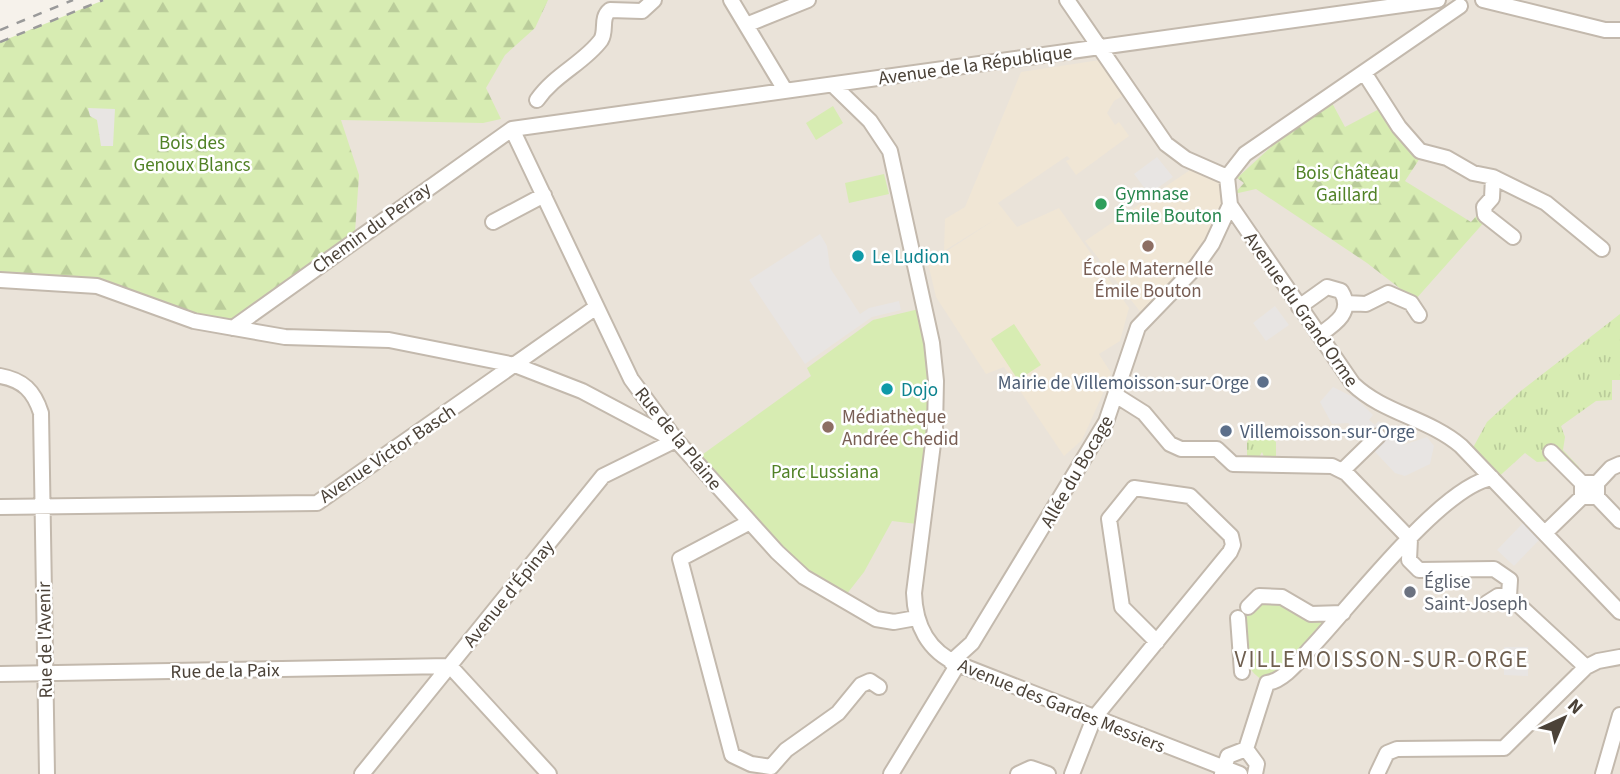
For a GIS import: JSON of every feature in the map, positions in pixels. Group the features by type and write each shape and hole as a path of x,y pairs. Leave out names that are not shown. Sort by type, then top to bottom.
{"street":[{"path":"537,100 554,78 599,41 606,14 610,10 642,11 654,0"},
{"path":"731,0 785,90"},
{"path":"746,25 808,0"},
{"path":"1067,0 1166,144 1186,159 1227,177 1245,154 1365,74 1464,2"},
{"name":"Avenue de la République","path":"512,129 1437,0"},
{"path":"1484,0 1605,30 1620,30"},
{"path":"1365,74 1399,127 1420,151 1447,158 1474,173 1493,177 1546,203 1602,249"},
{"path":"834,85 870,121 890,151 932,343 937,400 914,593 916,618"},
{"name":"Rue de la Plaine","path":"512,129 595,308 645,402 673,436 750,522 804,577 885,622 916,618"},
{"name":"Chemin du Perray","path":"233,328 512,129"},
{"name":"Avenue du Grand Orme","path":"1227,177 1230,205 1299,307 1362,393 1442,431 1492,478 1620,612"},
{"path":"1493,177 1492,198 1484,207 1485,215 1513,237"},
{"path":"493,222 544,195"},
{"name":"Allée du Bocage","path":"891,774 955,663 972,643 1098,436 1117,396 1127,352 1138,327 1195,268 1212,244 1230,205"},
{"path":"0,280 97,286 194,321 285,337 389,340 515,365 582,391 665,435 673,436"},
{"path":"1299,307 1327,287 1341,291 1346,303 1339,321 1319,335"},
{"path":"1346,303 1366,304 1388,293 1411,303 1419,315"},
{"name":"Avenue Victor Basch","path":"0,507 317,503 595,308"},
{"name":"Rue de l'Avenir","path":"0,376 17,380 28,388 41,413 47,774"},
{"path":"1117,396 1144,413 1170,444 1181,449 1217,449 1233,464 1324,464 1342,471 1410,539 1409,559 1419,570 1494,569 1510,580 1509,596"},
{"path":"627,415 645,402"},
{"name":"Avenue d'Épinay","path":"362,774 603,476 673,436"},
{"path":"1342,471 1377,436"},
{"path":"1551,452 1620,521"},
{"path":"1545,533 1611,468 1620,464"},
{"path":"1246,748 1267,683 1278,680 1300,660 1410,539 1469,485 1492,478"},
{"path":"1072,774 1094,718 1157,642 1233,545 1231,536 1190,496 1134,488 1109,519 1116,570 1122,607 1157,642"},
{"path":"750,522 680,559 732,755 751,764 771,767 786,750 838,713 861,685 870,681 879,687"},
{"path":"1242,672 1243,612 1259,596 1282,597 1311,614 1343,613"},
{"path":"1488,603 1498,596 1509,596 1586,667"},
{"name":"Avenue des Gardes Messiers","path":"916,618 930,644 955,663 1223,771 1240,774"},
{"path":"1377,774 1387,753 1398,749 1504,748 1586,667 1598,660 1620,657"},
{"path":"450,666 548,774"},
{"name":"Rue de la Paix","path":"0,674 450,666"},
{"path":"1603,774 1620,715"},
{"path":"1223,771 1228,755 1246,748"},
{"path":"1246,748 1257,764 1255,774"},
{"path":"1018,774 1031,768 1048,774"}],"shaded area":[{"path":"142,0 1620,0 1620,774 0,774 0,63"},
{"path":"1100,60 1124,95 1114,101 1107,113 1115,125 1119,122 1129,136 1076,175 1066,161 1070,159 1067,156 998,203 1017,227 1059,208 1129,308 1120,341 1099,354 1111,373 1101,398 1082,440 1064,456 1004,367 986,374 936,297 928,263 999,217 944,251 945,219 965,207 1021,72"},
{"path":"88,108 115,109 113,146 101,146 97,120 90,116"},
{"path":"1157,157 1173,177 1149,194 1134,174"},
{"name":"École Maternelle Émile Bouton","path":"1193,168 1221,181 1225,197 1219,219 1203,252 1142,314 1085,241"},
{"path":"820,234 827,246 830,268 860,314 869,308 899,301 901,310 872,317 805,364 749,280"},
{"path":"1275,306 1289,325 1266,341 1253,323"},
{"path":"1333,387 1357,399 1373,415 1369,420 1375,425 1379,421 1403,445 1427,437 1434,446 1430,464 1405,476 1395,473 1348,423 1332,424 1320,402"},
{"path":"1523,523 1540,539 1514,566 1497,550"},
{"path":"1504,647 1528,647 1528,676 1504,675"}],"green space":[{"name":"Bois des Genoux Blancs","path":"104,0 548,0 535,28 505,55 486,88 501,119 483,123 341,120 359,175 355,232 233,321 193,314 145,298 0,280 0,42"},
{"name":"Bois Château Gaillard","path":"1331,101 1345,127 1381,108 1422,155 1405,181 1471,222 1479,213 1487,219 1415,300 1367,263 1256,189 1234,194 1244,183 1237,178 1282,137"},
{"path":"833,106 843,123 816,140 806,123"},
{"path":"884,174 889,194 849,203 845,183"},
{"name":"Parc Lussiana","path":"919,309 928,390 926,443 917,524 892,521 864,572 846,595 809,573 782,548 699,457 811,376 807,368 873,320"},
{"path":"1620,314 1620,380 1612,380 1612,400 1596,401 1561,426 1565,437 1563,450 1579,467 1571,482 1549,461 1537,462 1525,453 1494,481 1469,455 1487,422 1522,390"},
{"path":"1014,324 1041,365 1018,380 991,339"},
{"path":"1254,434 1268,434 1276,442 1276,459 1265,459 1262,452 1258,459 1247,459 1247,442"},
{"path":"1262,596 1297,606 1343,613 1267,683 1258,677 1247,663 1241,619"}],"railway":[{"path":"0,30 73,0"},
{"path":"0,42 103,0"}],"place":[{"name":"Gymnase Émile Bouton","path":"1101,204"},
{"name":"École Maternelle Émile Bouton","path":"1148,246"},
{"name":"Le Ludion","path":"858,256"},
{"name":"Mairie de Villemoisson-sur-Orge","path":"1263,382"},
{"name":"Dojo","path":"887,389"},
{"name":"Médiathèque Andrée Chedid","path":"828,427"},
{"name":"Villemoisson-sur-Orge","path":"1226,431"},
{"name":"Église Saint-Joseph","path":"1410,592"}],"district":[{"name":"VILLEMOISSON-SUR-ORGE","path":"1382,659"}]}
